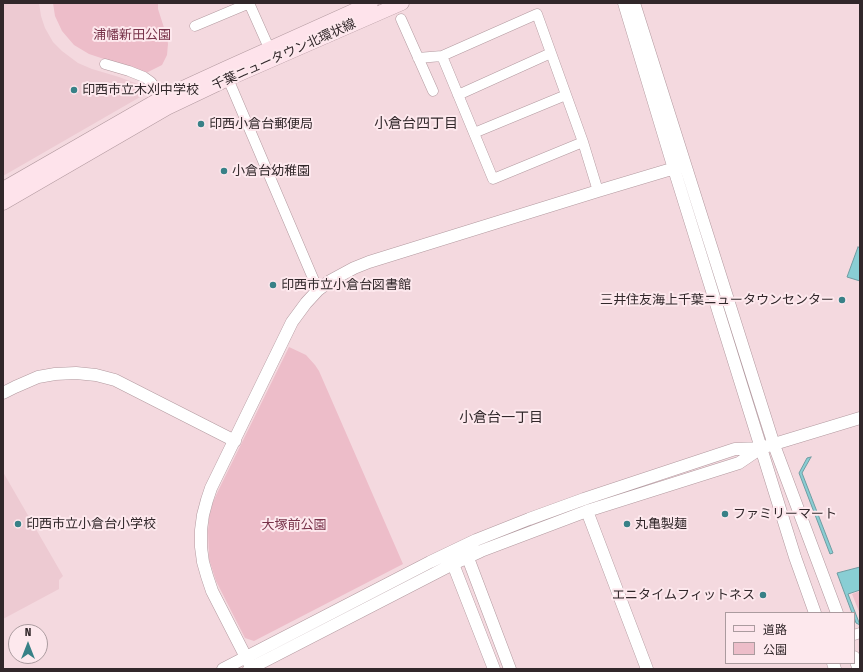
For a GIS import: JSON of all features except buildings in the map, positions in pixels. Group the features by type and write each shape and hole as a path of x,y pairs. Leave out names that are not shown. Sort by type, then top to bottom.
{"main road":[{"name":"千葉ニュータウン北環状線","path":"226,74 269,48 371,3"},
{"name":"千葉ニュータウン北環状線","path":"151,111 162,98 226,74 402,3"},
{"path":"3,189 151,111"},
{"path":"3,203 151,111"}],"street":[{"path":"195,26 249,3 269,48"},
{"path":"624,3 774,445 837,612"},
{"path":"634,3 761,448 815,612"},
{"path":"418,58 442,56 537,14 583,142 598,191"},
{"path":"401,19 434,91"},
{"path":"458,94 551,53"},
{"path":"442,56 493,179 583,142"},
{"path":"105,64 144,77 150,82 162,98"},
{"path":"226,74 318,290"},
{"path":"474,133 566,94"},
{"path":"251,666 212,591 205,569 201,547 203,515 211,488 292,322 306,303 318,290 330,281 341,274 369,262 680,167"},
{"path":"3,393 34,379 50,375 76,373 96,375 115,380 235,441"},
{"path":"251,666 476,540 584,498 735,448 761,448 774,445 860,418"},
{"path":"223,669 251,666 481,551 587,510 739,463 761,448"},
{"path":"587,510 647,669"},
{"path":"454,551 468,558 510,669"},
{"path":"454,551 454,564 494,669"},
{"path":"855,659 859,669"}],"shaded area":[{"name":"印西市立木刈中学校","path":"3,3 39,3 45,28 53,42 62,51 78,63 143,86 147,93 3,176"},
{"name":"印西市立小倉台小学校","path":"3,472 63,576 59,580 59,589 3,619"}],"green space":[{"name":"浦幡新田公園","path":"53,3 158,3 158,9 168,44 167,55 162,65 146,73 89,54 74,45 62,31 55,16"},
{"name":"大塚前公園","path":"289,347 306,355 319,371 403,564 254,641 245,638 216,581 209,559 209,518 213,502 219,489"},
{"path":"860,591 860,614 852,594"}],"water":[{"path":"858,247 860,248 860,281 847,277"},
{"path":"811,457 802,473 833,553 830,554 799,473 807,458"},
{"path":"860,567 860,590 848,594 855,612 852,612 837,573"},
{"path":"855,612 860,625 856,623 855,620"}],"place":[{"name":"印西市立木刈中学校","path":"74,90"},
{"name":"印西小倉台郵便局","path":"201,124"},
{"name":"小倉台幼稚園","path":"224,171"},
{"name":"印西市立小倉台図書館","path":"273,285"},
{"name":"三井住友海上千葉ニュータウンセンター","path":"842,300"},
{"name":"ファミリーマート","path":"725,514"},
{"name":"印西市立小倉台小学校","path":"18,524"},
{"name":"丸亀製麺","path":"627,524"},
{"name":"エニタイムフィットネス","path":"763,595"}],"district":[{"name":"小倉台四丁目","path":"416,124"},
{"name":"小倉台一丁目","path":"501,418"}]}
